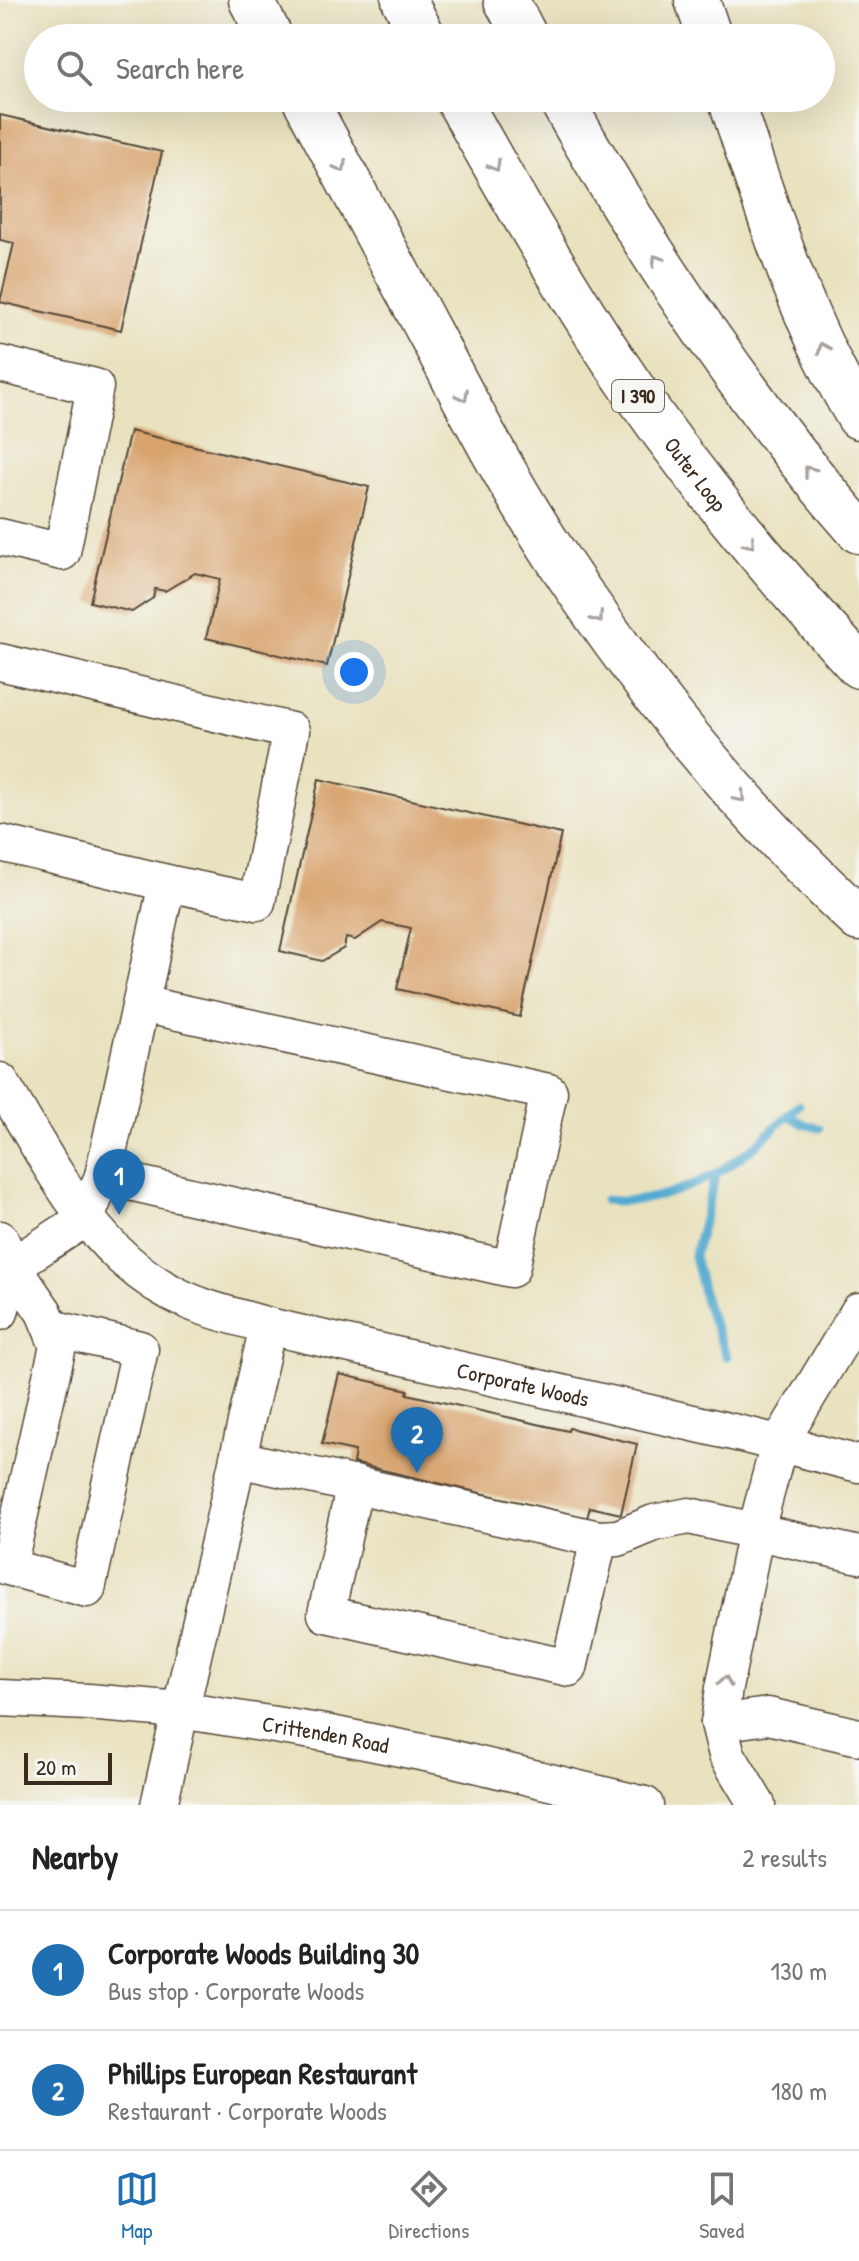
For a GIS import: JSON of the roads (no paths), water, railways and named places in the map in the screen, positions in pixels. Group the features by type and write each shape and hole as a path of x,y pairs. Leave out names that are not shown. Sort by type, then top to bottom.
{"highway":[{"path":"251,0 266,24"},
{"path":"260,0 269,24"},
{"path":"404,0 417,24"},
{"path":"506,0 519,24"},
{"path":"697,0 705,24"},
{"path":"311,112 475,418 529,514 567,573 631,664 689,738 761,820 859,919"},
{"name":"Outer Loop","path":"465,112 551,261 648,410 741,531 859,666"},
{"path":"568,112 656,260 716,348 781,436 859,531"},
{"path":"735,112 798,290 835,373 859,417"}],"street":[{"path":"0,364 95,387 62,552 0,537"},
{"path":"0,662 291,731 257,902 0,843"},
{"path":"4,1255 86,1218 103,1176 167,883"},
{"path":"103,1176 511,1269 514,1256 549,1092 141,1004"},
{"name":"Corporate Woods","path":"0,1081 86,1218 106,1243 171,1293 268,1326 859,1464"},
{"path":"0,1312 4,1255"},
{"path":"4,1255 44,1312 58,1346 4,1566 87,1589 140,1349 51,1328"},
{"path":"757,1805 727,1755 719,1723 756,1530 779,1444 859,1311"},
{"path":"159,1805 268,1326"},
{"path":"238,1459 599,1539 618,1538 654,1523 689,1516 859,1555"},
{"path":"355,1484 326,1614 569,1668 599,1539"},
{"name":"Crittenden Road","path":"0,1698 180,1710 325,1733 446,1757 645,1805"},
{"path":"719,1723 768,1716 859,1737"}],"waterway":[{"path":"727,1357 706,1305 694,1256 716,1174 752,1149 799,1105"},
{"path":"789,1116 819,1128"},
{"path":"605,1200 634,1200 662,1195 716,1174"}],"place":[{"name":"Corporate Woods Building 30","path":"119,1215"},
{"name":"Phillips European Restaurant","path":"417,1473"}]}
